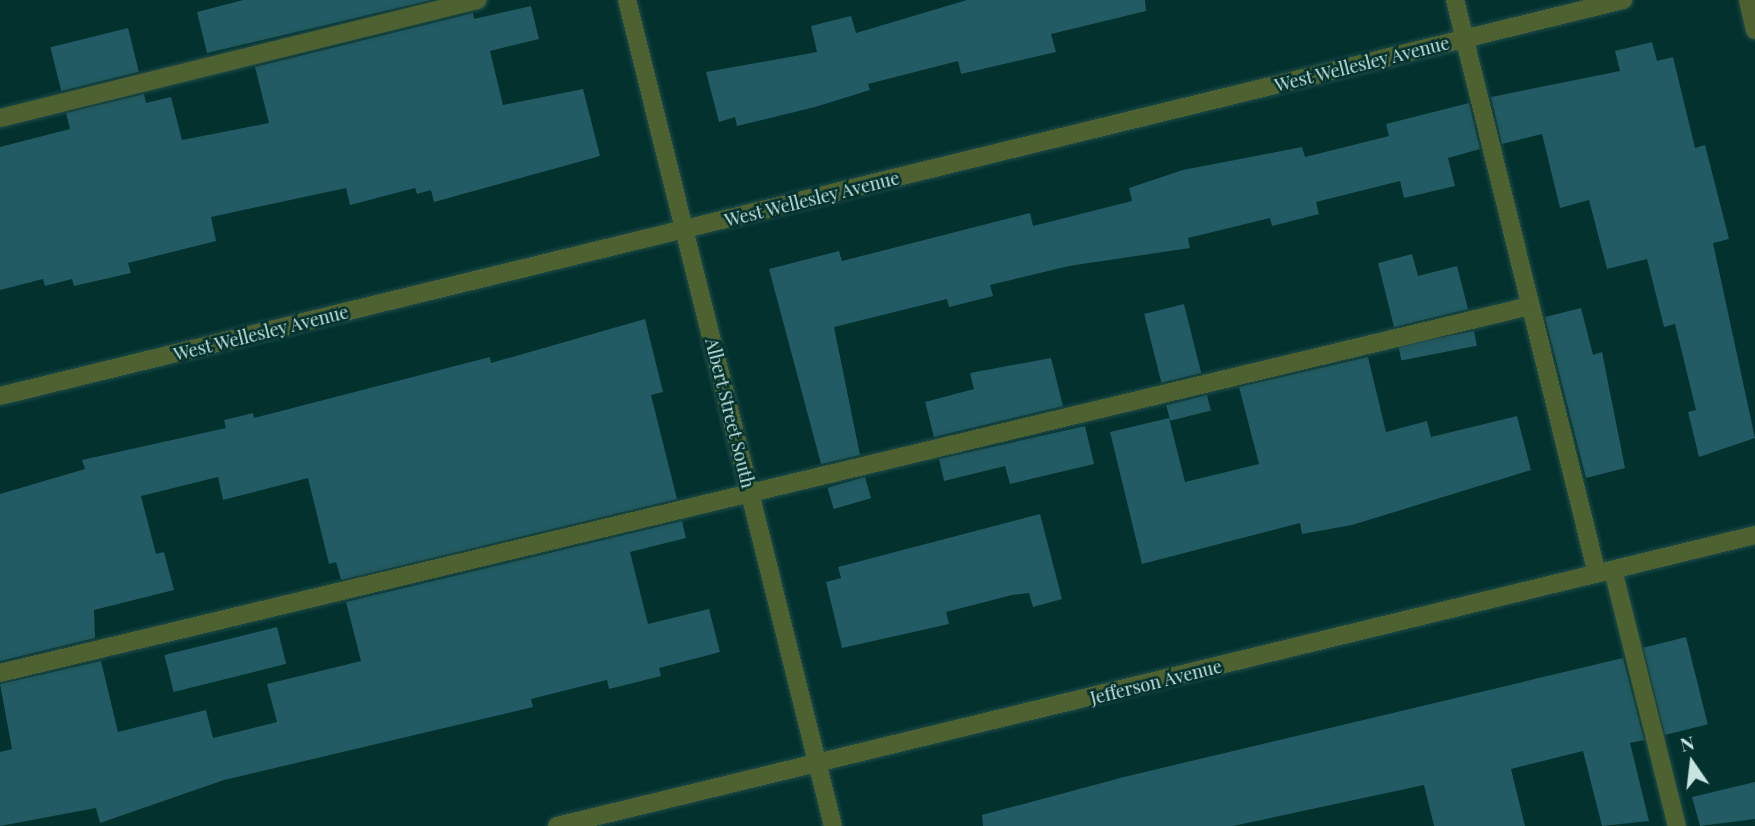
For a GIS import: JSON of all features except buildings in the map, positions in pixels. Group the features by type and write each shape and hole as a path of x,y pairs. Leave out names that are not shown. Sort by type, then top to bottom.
{"street":[{"path":"0,118 478,0"},
{"name":"Albert Street South","path":"627,0 834,826"},
{"path":"1455,0 1530,306 1677,826"},
{"name":"West Wellesley Avenue","path":"0,396 1623,0"},
{"path":"1748,0 1755,30"},
{"path":"0,673 1530,306"},
{"name":"Jefferson Avenue","path":"557,826 1755,535"}]}
